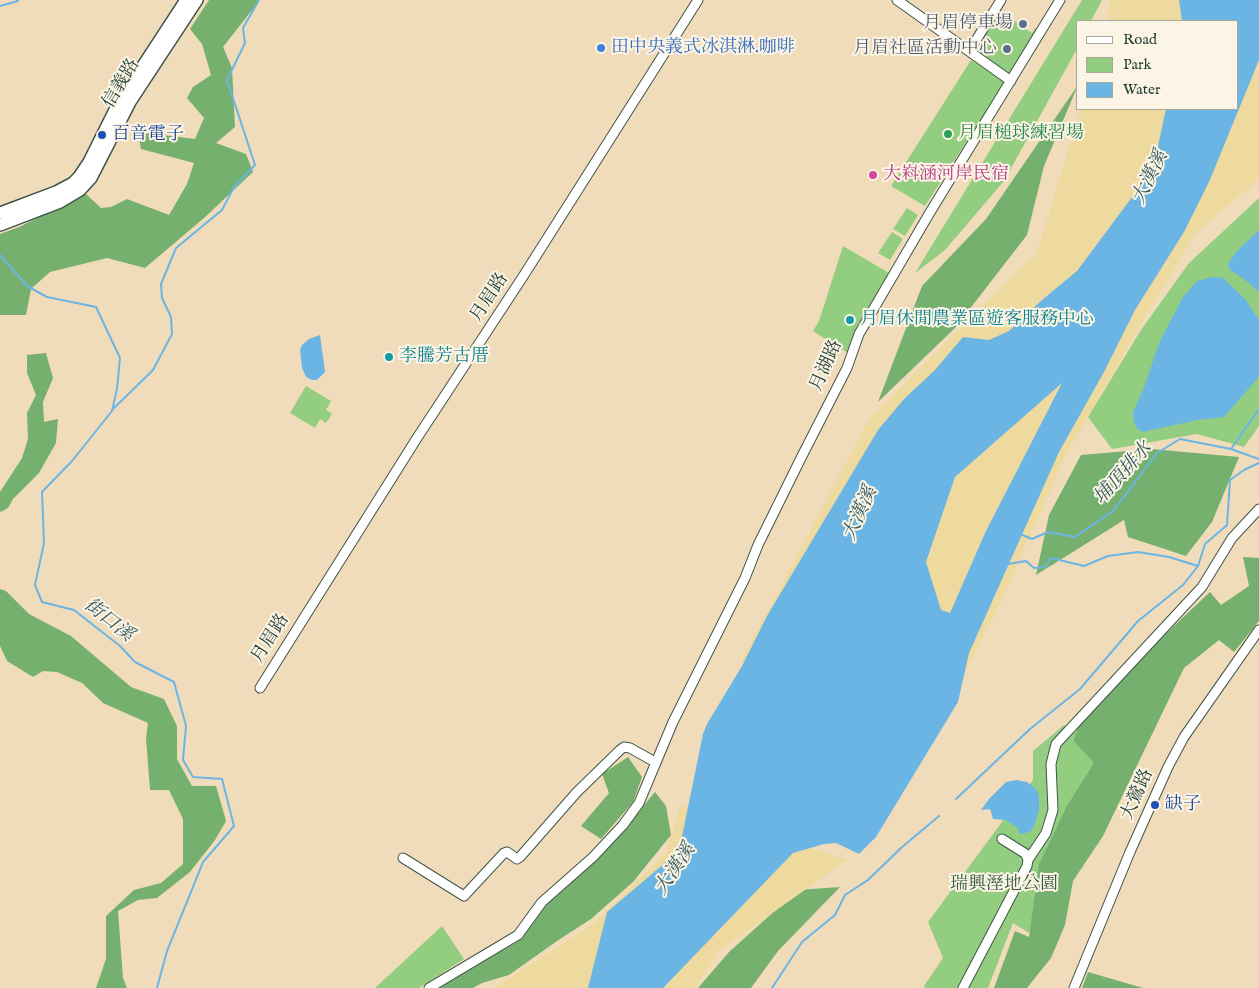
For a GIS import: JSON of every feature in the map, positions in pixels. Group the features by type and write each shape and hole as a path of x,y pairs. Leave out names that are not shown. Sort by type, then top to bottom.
{"main road":[{"name":"信義路","path":"0,213 56,192 73,183 90,162 186,0"},
{"name":"信義路","path":"0,225 60,202 80,190 91,178 121,108 197,0"}],"street":[{"name":"月眉路","path":"260,688 417,438 524,275 698,0"},
{"path":"897,0 970,50 1011,81"},
{"path":"970,50 1002,0"},
{"name":"月湖路","path":"429,988 518,935 542,902 593,857 623,825 639,803 655,762 745,578 758,545 847,368 859,334 928,214 1060,0"},
{"path":"963,988 1027,866 1028,860 1046,833 1053,810 1051,764 1056,744 1202,587 1232,538 1259,509"},
{"name":"大鶯路","path":"1074,988 1130,852 1168,767 1184,737 1259,630"},
{"path":"404,858 464,896 504,853 507,852 517,859 520,857 577,792 624,747 630,748 655,762"},
{"path":"1002,839 1026,854 1028,860"}],"green space":[{"path":"209,0 260,0 223,47 232,68 235,127 216,143 246,154 253,172 204,218 145,268 107,258 50,272 31,289 26,315 0,315 0,234 19,227 86,194 101,208 111,207 127,199 169,215 187,184 194,163 141,149 138,132 195,139 204,118 187,98 193,87 211,75 202,44 190,29"},
{"path":"1082,0 1102,0 1092,20 1076,20 1076,51 1004,181 945,250 915,273"},
{"path":"999,10 1032,33 1035,28 1040,31 1011,80 974,55"},
{"name":"月眉槌球練習場","path":"971,60 1005,82 925,206 891,186"},
{"path":"1076,88 1044,166 1027,235 955,328 878,402 922,286 986,219"},
{"path":"1259,198 1259,426 1244,447 1197,434 1112,449 1088,417 1141,330 1189,263"},
{"path":"907,208 918,215 905,236 893,229"},
{"path":"892,232 903,239 890,260 878,253"},
{"path":"843,246 889,273 848,353 813,331 819,321"},
{"path":"46,353 53,378 43,402 44,422 58,419 56,443 39,473 13,499 8,508 1,512 0,492 22,458 28,439 27,413 36,395 27,373 27,355"},
{"path":"306,386 331,401 326,410 332,414 326,423 320,419 315,428 290,413"},
{"path":"1152,449 1239,457 1212,522 1186,556 1128,537 1124,520 1036,575 1049,515 1081,455"},
{"path":"1243,557 1259,558 1259,621 1234,652 1219,640 1184,668 1103,836 1073,881 1065,925 1051,958 1027,988 994,988 1015,931 1029,937 1039,864 1067,806 1094,763 1074,741 1078,725 1141,657 1210,592 1221,605 1249,586"},
{"path":"0,589 6,591 29,614 71,636 131,687 164,699 177,726 177,759 192,786 216,786 226,821 215,840 190,872 157,898 138,900 118,911 123,978 127,988 96,988 106,959 106,916 134,890 161,883 183,864 183,819 169,790 150,790 146,738 148,723 103,703 82,683 57,672 43,671 33,677 7,661 0,646"},
{"name":"瑞興溼地公園","path":"1064,725 1116,757 1051,859 1029,933 1013,923 988,988 925,988 924,986 943,958 928,922 1033,780 1033,751"},
{"path":"628,757 642,777 633,802 601,839 581,826 609,793 602,774"},
{"path":"655,792 666,806 671,835 633,882 591,919 509,975 482,983 473,988 437,988 519,941 540,909 615,840"},
{"path":"840,887 778,951 751,988 698,988 729,952 798,890"},
{"path":"442,926 464,959 419,988 375,988"},
{"path":"1088,972 1143,988 1082,988"}],"sand":[{"path":"1111,0 1259,0 1259,179 1195,234 1146,315 1063,461 999,607 920,759 742,660 869,419 1037,252 1081,110 1239,110 1239,20 1106,20"},
{"path":"680,805 847,860 719,951 695,988 494,988 593,924 666,853"}],"water":[{"path":"1179,0 1259,0 1259,60 1239,109 1239,20 1182,20"},
{"name":"大漢溪","path":"1166,110 1239,110 1209,182 1184,232 1135,310 1104,372 1059,452 969,653 958,702 876,837 859,854 836,843 824,844 793,853 663,988 588,988 607,912 679,851 703,734 707,724 742,666 767,616 878,430 904,399 935,370 963,337 989,340 1009,331 1077,271 1153,169","holes":["1062,383 986,531 950,613 941,610 926,562 955,477"]},
{"path":"1259,230 1259,292 1230,270 1228,264 1237,251"},
{"path":"1212,277 1223,278 1245,299 1259,320 1259,375 1224,417 1198,420 1142,432 1136,427 1133,412 1144,388 1159,343 1183,297 1197,281"},
{"path":"320,335 325,372 317,380 312,380 306,377 302,368 300,350 302,345 309,339"},
{"path":"1017,780 1027,782 1035,788 1039,795 1039,809 1034,826 1030,832 1019,834 1018,828 1006,820 993,819 990,809 981,810 1006,782"}],"waterway":[{"name":"街口溪","path":"0,6 17,0"},
{"path":"112,410 153,370 172,334 171,317 162,298 161,284 176,248 222,210 234,187 255,165 227,80 245,43 243,28 259,0"},
{"name":"街口溪","path":"0,255 27,286 47,297 96,307 120,358 117,389 112,411 72,461 42,492 44,543 35,585 42,602 74,610 120,646 135,662 174,682 186,726 183,760 193,777 222,779 234,826 203,862 167,951 157,988"},
{"path":"1231,449 1259,409"},
{"name":"埔頂排水","path":"1020,534 1032,539 1048,532 1075,537 1113,511 1157,453 1180,439 1231,449 1259,459"},
{"path":"956,799 1030,729 1080,689 1138,621 1183,585 1198,566 1205,544 1227,525 1230,480 1244,470 1259,463"},
{"path":"1008,564 1026,561 1034,568 1045,567 1051,558 1084,566 1108,556 1138,552 1169,557 1198,566"},
{"path":"772,988 802,942 835,915 845,895 868,880 901,848 939,816"}],"place":[{"name":"月眉停車場","path":"1023,24"},
{"name":"田中央義式冰淇淋.咖啡","path":"601,48"},
{"name":"月眉社區活動中心","path":"1007,49"},
{"name":"月眉槌球練習場","path":"948,134"},
{"name":"百音電子","path":"102,135"},
{"name":"大嵙涵河岸民宿","path":"873,175"},
{"name":"月眉休閒農業區遊客服務中心","path":"850,320"},
{"name":"李騰芳古厝","path":"389,357"},
{"name":"缺子","path":"1155,805"}]}
